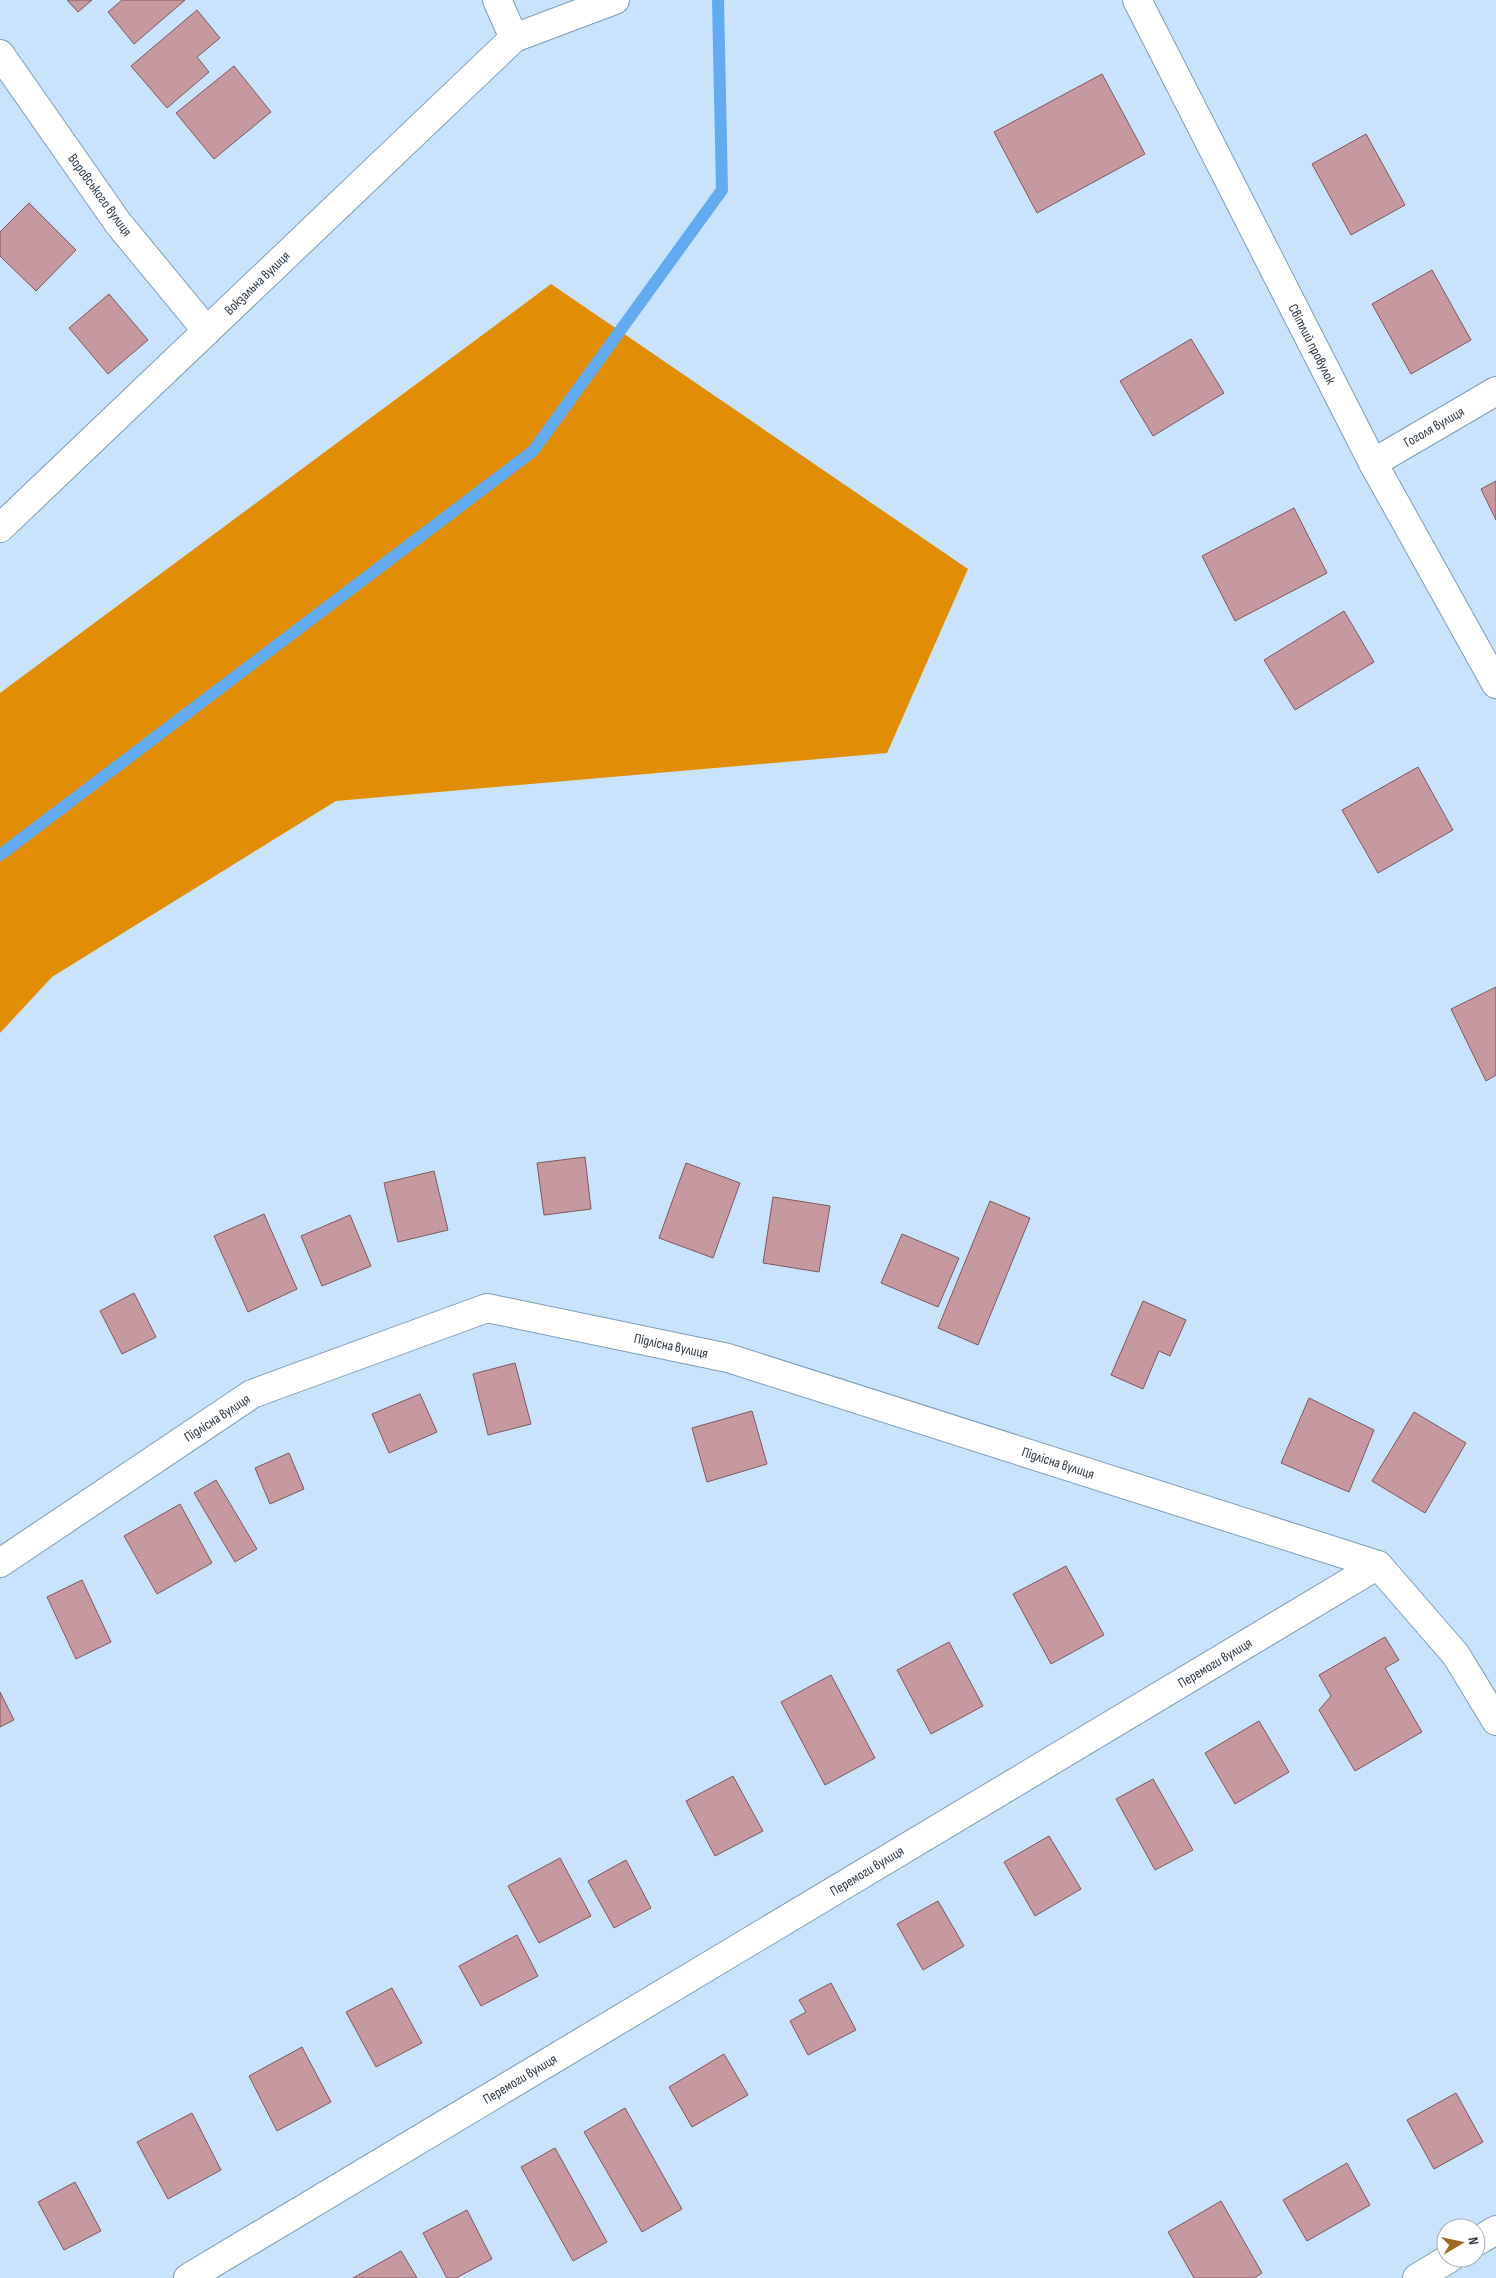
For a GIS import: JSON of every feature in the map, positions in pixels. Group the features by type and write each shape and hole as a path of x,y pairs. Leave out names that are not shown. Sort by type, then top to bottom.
{"street":[{"path":"498,0 514,38 616,0"},
{"name":"Світлий провулок","path":"1137,0 1373,463 1496,684"},
{"name":"Вокзальна вулиця","path":"0,528 514,38"},
{"name":"Воровського вулиця","path":"0,54 118,223 207,331"},
{"name":"Гоголя вулиця","path":"1373,463 1496,391"},
{"name":"Підлісна вулиця","path":"0,1563 252,1394 488,1308 728,1358 1378,1566"},
{"path":"1378,1566 1456,1656 1496,1722"},
{"name":"Перемоги вулиця","path":"188,2278 1378,1566"},
{"path":"1417,2278 1436,2266"}],"shaded area":[{"path":"551,284 968,569 887,753 336,801 52,977 0,1033 0,693"}],"building":[{"path":"67,0 92,0 78,12"},
{"path":"122,0 185,0 134,44 108,12"},
{"path":"197,10 220,38 197,57 209,72 167,108 131,66"},
{"path":"234,66 271,112 214,159 176,113"},
{"path":"1102,74 1145,154 1037,213 994,132"},
{"path":"1366,134 1405,205 1351,235 1312,164"},
{"path":"29,203 76,250 36,291 0,256 0,232"},
{"path":"1432,270 1471,340 1411,374 1372,304"},
{"path":"109,294 148,340 108,374 69,328"},
{"path":"1191,339 1224,393 1153,436 1120,381"},
{"path":"1496,481 1496,520 1481,489"},
{"path":"1294,508 1327,573 1235,621 1202,556"},
{"path":"1344,611 1374,662 1295,710 1264,660"},
{"path":"1418,767 1453,830 1378,873 1342,810"},
{"path":"1496,987 1496,1075 1486,1081 1451,1009"},
{"path":"585,1157 591,1209 544,1215 537,1163"},
{"path":"686,1163 740,1183 713,1258 659,1238"},
{"path":"434,1171 448,1230 398,1242 384,1183"},
{"path":"773,1197 830,1206 819,1272 763,1263"},
{"path":"990,1201 1030,1218 978,1345 938,1328"},
{"path":"264,1214 297,1289 248,1312 214,1236"},
{"path":"350,1215 371,1266 322,1286 301,1236"},
{"path":"902,1234 959,1258 938,1307 881,1283"},
{"path":"134,1293 156,1337 122,1354 100,1311"},
{"path":"1143,1301 1186,1320 1170,1356 1159,1351 1143,1389 1111,1375"},
{"path":"515,1363 531,1424 488,1435 473,1374"},
{"path":"420,1394 437,1432 389,1453 372,1414"},
{"path":"1309,1398 1374,1430 1349,1492 1281,1463"},
{"path":"752,1411 767,1464 707,1482 692,1428"},
{"path":"1414,1412 1466,1443 1425,1513 1372,1481"},
{"path":"289,1453 304,1489 270,1504 255,1468"},
{"path":"216,1480 257,1549 235,1562 194,1493"},
{"path":"180,1504 212,1563 157,1594 124,1536"},
{"path":"1066,1566 1104,1635 1051,1664 1013,1594"},
{"path":"82,1580 111,1642 76,1659 47,1597"},
{"path":"1385,1637 1399,1660 1385,1668 1422,1732 1355,1771 1319,1710 1331,1696 1319,1675"},
{"path":"949,1642 983,1706 931,1734 897,1670"},
{"path":"831,1675 875,1758 825,1785 781,1702"},
{"path":"0,1692 14,1720 0,1727"},
{"path":"1259,1721 1289,1772 1235,1804 1205,1753"},
{"path":"733,1776 763,1831 715,1856 686,1801"},
{"path":"1153,1779 1193,1850 1155,1870 1116,1799"},
{"path":"1049,1836 1081,1889 1035,1916 1004,1862"},
{"path":"560,1858 591,1916 539,1943 508,1886"},
{"path":"626,1860 651,1908 614,1928 588,1881"},
{"path":"938,1901 964,1946 923,1970 897,1924"},
{"path":"517,1935 538,1976 481,2006 459,1966"},
{"path":"831,1983 856,2030 808,2055 790,2021 806,2012 799,2000"},
{"path":"392,1988 422,2043 376,2067 346,2012"},
{"path":"302,2047 331,2102 277,2131 249,2076"},
{"path":"724,2054 748,2095 692,2127 669,2087"},
{"path":"1456,2093 1483,2142 1434,2169 1407,2120"},
{"path":"625,2108 682,2209 642,2232 584,2132"},
{"path":"192,2113 221,2170 168,2199 137,2142"},
{"path":"555,2148 607,2242 573,2261 521,2167"},
{"path":"1347,2163 1370,2205 1307,2241 1283,2200"},
{"path":"75,2182 101,2231 64,2250 38,2202"},
{"path":"1221,2201 1262,2273 1254,2278 1194,2278 1168,2232"},
{"path":"467,2210 492,2259 456,2278 447,2278 423,2233"},
{"path":"401,2251 417,2278 353,2278"}],"waterway":[{"path":"0,855 533,451 722,190 718,0"}]}
